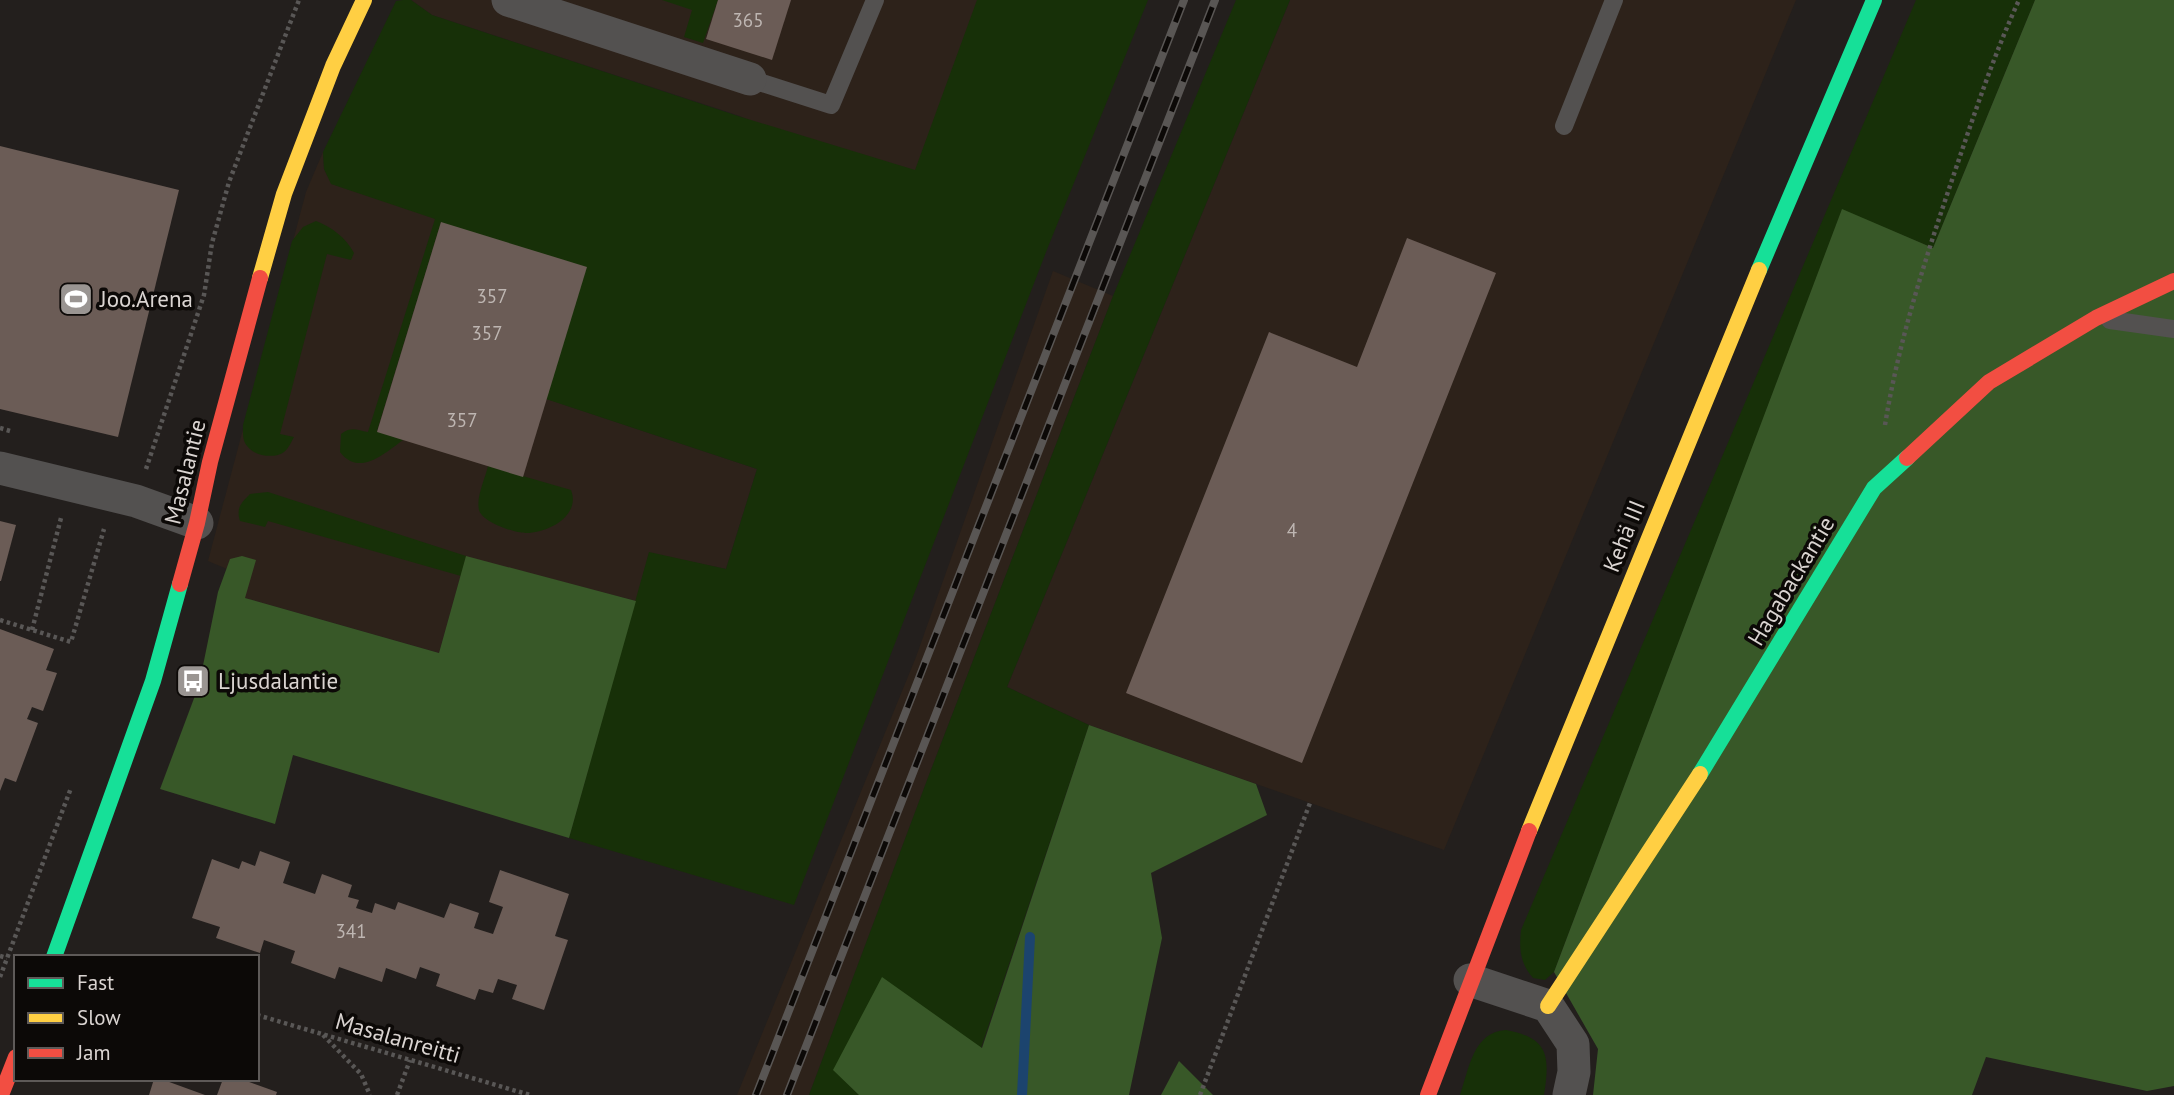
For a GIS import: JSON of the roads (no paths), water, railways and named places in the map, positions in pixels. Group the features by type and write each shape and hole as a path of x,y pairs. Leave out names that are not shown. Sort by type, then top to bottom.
{"main road":[{"name":"Masalantie","path":"55,955 153,681 284,194 323,90 364,0"},
{"name":"Kehä III","path":"1428,1095 1470,980 1712,381 1874,0"},
{"name":"Hagabackantie","path":"1548,1006 1702,771 1874,488 1989,382 2096,318 2174,281"},
{"path":"1,1095 14,1062"}],"street":[{"path":"508,0 750,79"},
{"path":"0,468 136,501 197,523"},
{"path":"1470,980 1548,1006 1573,1044 1574,1072 1570,1095"}],"lane":[{"path":"750,79 831,105 875,0"},
{"path":"1564,126 1614,0"},
{"path":"2096,318 2174,329"}],"waterway":[{"path":"1022,1095 1030,937"}],"railway":[{"path":"756,1095 1184,0"},
{"path":"787,1095 1215,0"}],"place":[{"name":"Joo.Arena","path":"76,299"},
{"name":"Ljusdalantie","path":"193,681"}]}
